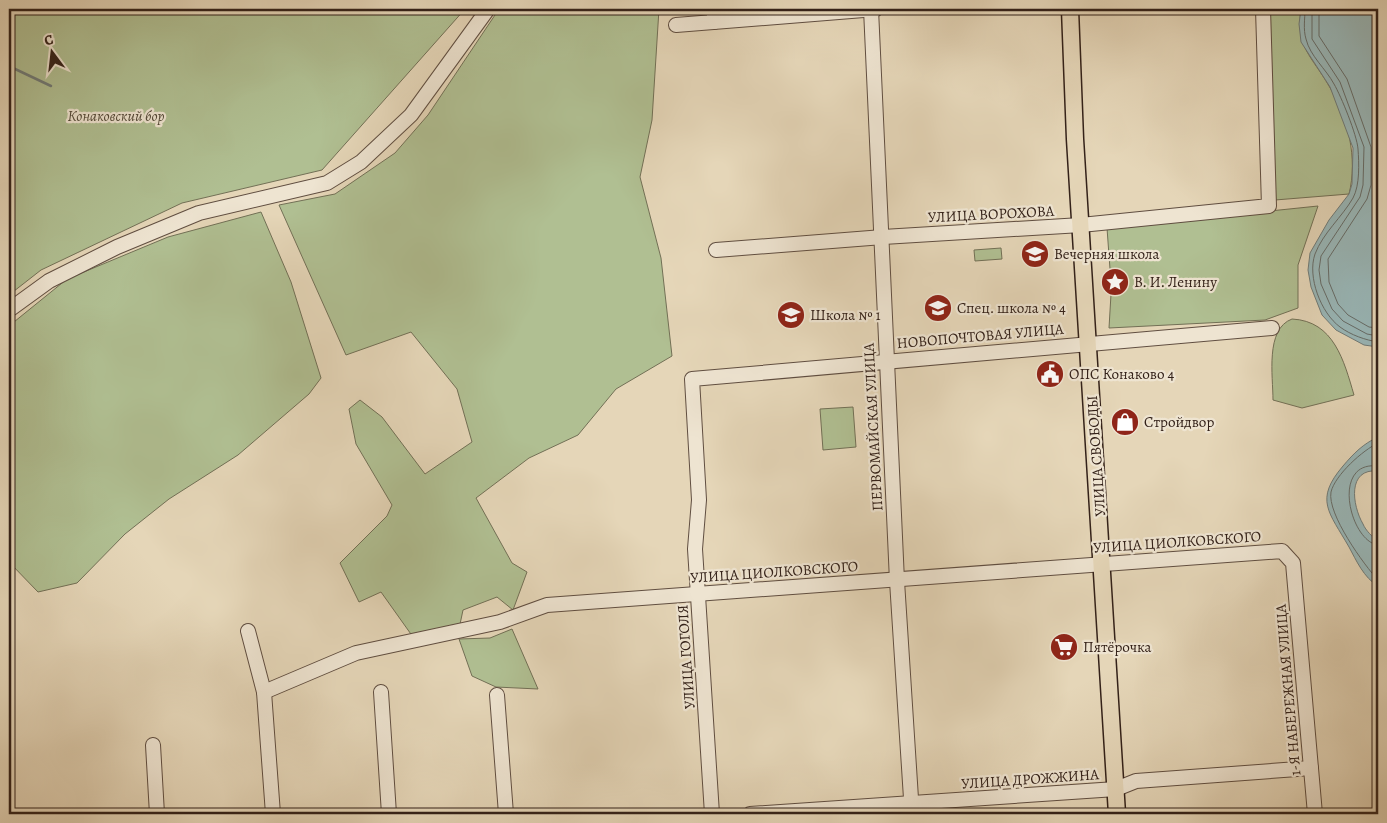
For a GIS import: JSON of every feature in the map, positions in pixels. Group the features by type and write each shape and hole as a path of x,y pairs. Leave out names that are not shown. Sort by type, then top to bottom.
{"main road":[{"name":"УЛИЦА СВОБОДЫ","path":"1070,9 1081,225 1117,814"}],"street":[{"path":"9,310 49,281 117,247 190,217 328,183 345,174 411,115 488,9"},
{"name":"ПЕРВОМАЙСКАЯ УЛИЦА","path":"872,9 896,581 912,809"},
{"path":"676,25 714,15 876,9"},
{"name":"УЛИЦА ВОРОХОВА","path":"716,250 883,237 1081,225 1269,206 1263,9"},
{"name":"НОВОПОЧТОВАЯ УЛИЦА","path":"692,378 1088,342 1272,328"},
{"name":"УЛИЦА ГОГОЛЯ","path":"692,378 699,500 695,549 712,814"},
{"name":"УЛИЦА ЦИОЛКОВСКОГО","path":"264,692 356,653 500,622 547,605 698,593 896,581 1102,563 1282,551 1293,563"},
{"name":"1-Я НАБЕРЕЖНАЯ УЛИЦА","path":"1293,563 1315,814"},
{"path":"248,631 264,692 273,814"},
{"path":"381,692 389,814"},
{"path":"497,695 506,814"},
{"path":"153,745 157,814"},
{"name":"УЛИЦА ДРОЖЖИНА","path":"750,814 912,809 1116,789 1136,782 1311,768"}],"green space":[{"name":"Конаковский бор","path":"9,9 465,9 322,170 182,203 41,270 9,295"},
{"path":"499,9 659,9 652,120 640,177 661,258 672,356 616,389 578,435 529,458 476,498 512,563 527,572 513,610 497,597 463,610 459,629 413,637 381,592 359,602 340,563 387,516 392,505 356,444 349,409 360,400 382,417 425,474 472,442 457,389 411,332 346,355 279,205 335,194 395,153 428,115"},
{"path":"1268,9 1301,9 1301,33 1306,50 1336,98 1350,138 1352,180 1349,194 1275,200"},
{"path":"1318,206 1298,265 1298,308 1265,320 1109,328 1111,294 1118,289 1121,281 1118,274 1110,269 1107,228"},
{"path":"261,212 291,282 321,378 309,394 238,455 169,499 125,534 77,583 38,592 9,562 9,326 67,279 168,237"},
{"path":"1001,248 1002,259 975,261 974,250"},
{"path":"1292,319 1306,321 1318,327 1327,335 1341,357 1354,395 1302,408 1273,400 1272,354 1274,343 1283,324"},
{"path":"853,407 856,447 823,450 820,409"},
{"path":"512,629 538,689 496,687 472,676 459,639 490,638"}],"water":[{"path":"1301,9 1378,9 1378,347 1364,345 1336,330 1322,315 1311,287 1308,270 1310,253 1329,220 1349,194 1352,184 1353,148 1330,87 1301,42 1299,24"},
{"path":"1378,437 1378,471 1361,475 1357,481 1355,498 1356,507 1364,527 1378,542 1378,586 1365,574 1358,563 1331,515 1327,497 1334,478 1343,466 1359,449"}],"waterway":[{"path":"9,55 13,68 51,86"}],"place":[{"name":"Вечерняя школа","path":"1035,254"},
{"name":"В. И. Ленину","path":"1115,282"},
{"name":"Спец. школа № 4","path":"938,308"},
{"name":"Школа № 1","path":"791,315"},
{"name":"ОПС Конаково 4","path":"1050,374"},
{"name":"Стройдвор","path":"1125,422"},
{"name":"Пятёрочка","path":"1064,647"}]}
